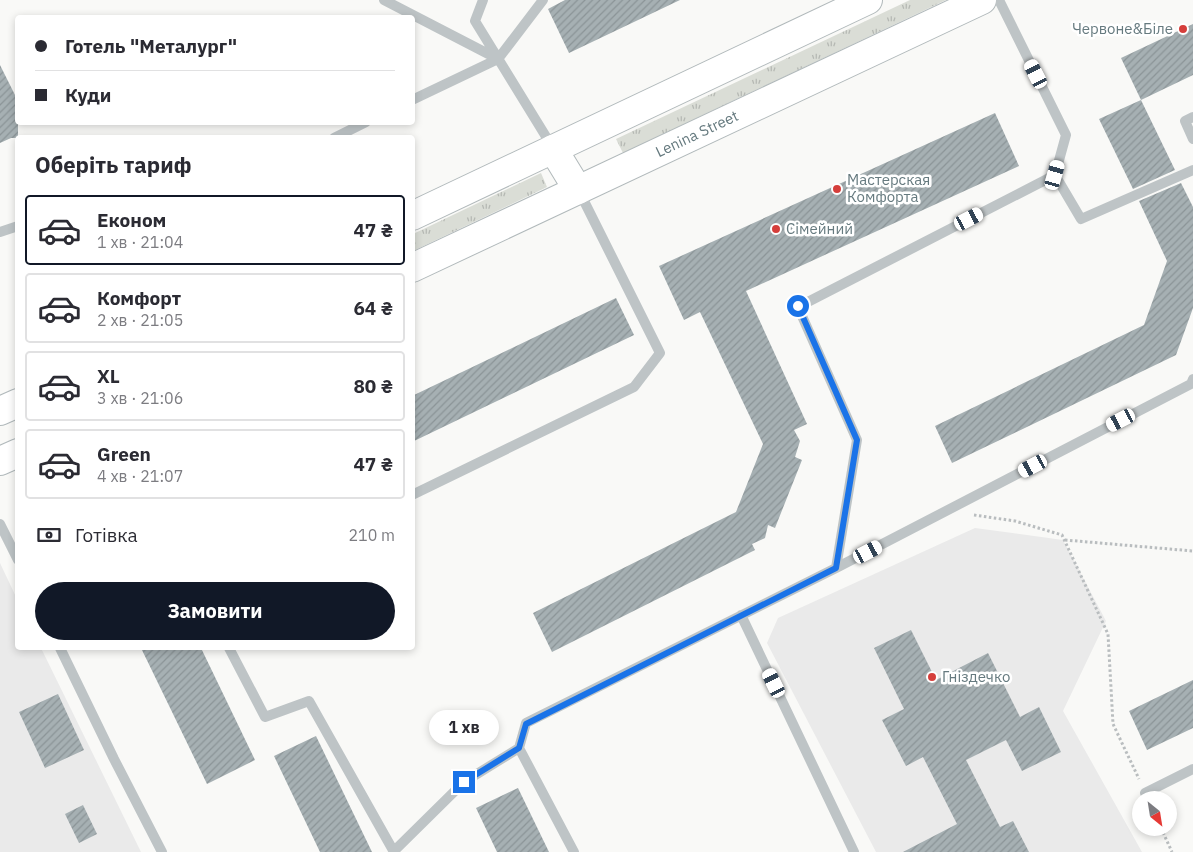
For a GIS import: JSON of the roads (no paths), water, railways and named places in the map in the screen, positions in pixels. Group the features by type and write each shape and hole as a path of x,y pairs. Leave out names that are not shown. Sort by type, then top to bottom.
{"street":[{"path":"415,215 868,0"},
{"name":"Lenina Street","path":"415,267 982,0"},
{"path":"553,149 578,190"},
{"path":"0,411 15,404"},
{"path":"0,461 15,454"}],"lane":[{"path":"384,0 413,15"},
{"path":"483,0 475,21 553,149"},
{"path":"415,99 498,59 544,0"},
{"path":"999,0 1066,134 1055,175 1081,219 1193,170"},
{"path":"415,16 498,59"},
{"path":"1193,117 1185,121 1193,139"},
{"path":"340,135 360,125"},
{"path":"836,568 857,440 798,306 1055,175"},
{"path":"415,494 634,387 660,353 578,190"},
{"path":"0,232 15,227"},
{"path":"230,650 265,717 309,701 394,851 464,782 519,748 526,724 836,568 1191,384 1193,379"},
{"path":"0,524 15,554"},
{"path":"741,616 854,852"},
{"path":"61,650 162,852"},
{"path":"519,748 574,852"},
{"path":"1148,791 1193,769"}],"place":[{"name":"Червоне&Біле","path":"1183,29"},
{"name":"Мастерская Комфорта","path":"837,189"},
{"name":"Сімейний","path":"776,229"},
{"name":"Гніздечко","path":"932,677"}]}
